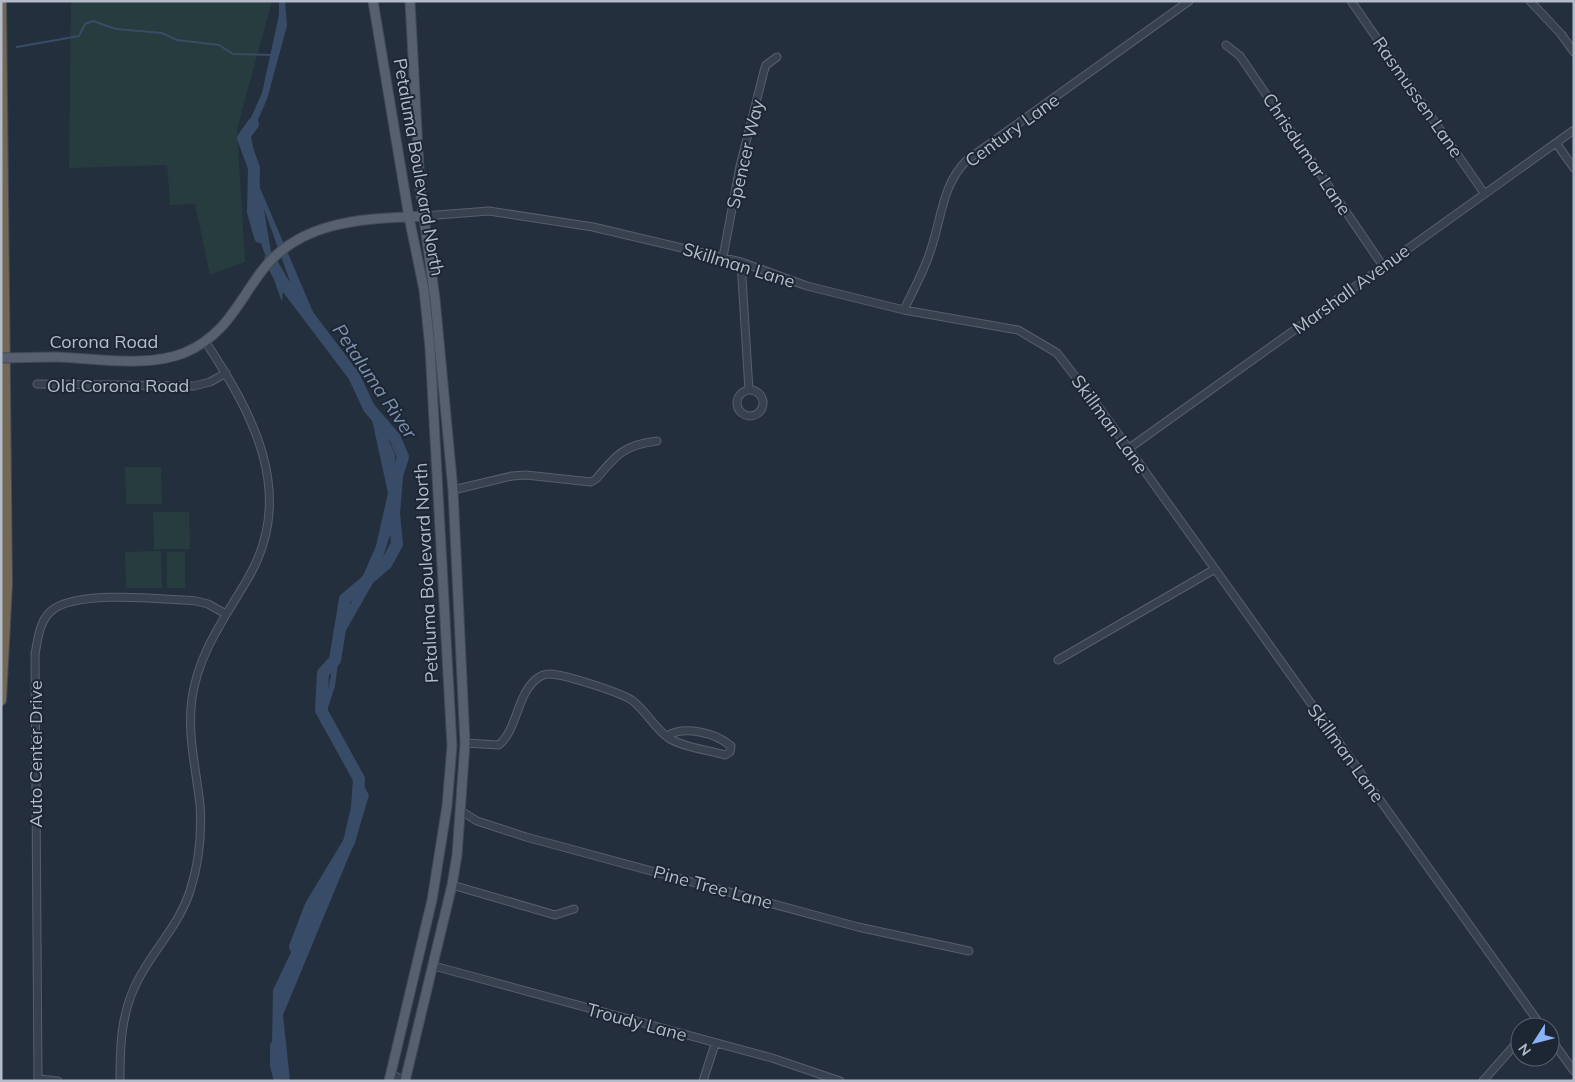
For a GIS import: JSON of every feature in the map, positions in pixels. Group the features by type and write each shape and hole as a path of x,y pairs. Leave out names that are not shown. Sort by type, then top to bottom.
{"highway":[{"path":"1,1 7,584 1,700"}],"main road":[{"name":"Petaluma Boulevard North","path":"373,1 409,217 424,290 430,348 452,746 447,806 432,900 390,1077"},
{"name":"Petaluma Boulevard North","path":"405,1081 452,885 461,811 465,743 453,490 436,299 419,173 410,1"},
{"name":"Corona Road","path":"1,358 56,357 132,360 161,358 185,352 205,341 229,320 261,272 293,242 311,233 348,221 424,216"}],"street":[{"name":"Century Lane","path":"904,310 931,251 946,189 956,171 967,160 1189,1"},
{"name":"Rasmussen Lane","path":"1351,1 1484,193"},
{"path":"1530,1 1561,34 1574,52"},
{"name":"Chrisdumar Lane","path":"1226,45 1240,56 1384,266"},
{"name":"Spencer Way","path":"723,257 740,166 766,65 778,57"},
{"name":"Marshall Avenue","path":"1128,449 1574,130"},
{"path":"1556,143 1574,168"},
{"name":"Skillman Lane","path":"424,216 489,211 592,227 723,257 807,286 904,310 1018,330 1056,353 1215,569 1535,1017"},
{"path":"741,262 749,390"},
{"path":"120,1081 121,1035 128,1004 142,973 179,916 196,870 201,820 190,740 191,712 200,666 211,638 248,579 260,555 270,510 267,472 257,433 238,394 205,341"},
{"name":"Old Corona Road","path":"37,384 194,386 210,382 226,373"},
{"path":"453,490 519,476 547,476 591,482 624,450 636,444 657,441"},
{"path":"1058,660 1215,569"},
{"name":"Auto Center Drive","path":"38,1080 35,654 39,631 51,611 61,605 72,601 102,598 196,601 208,604 226,614"},
{"path":"465,743 499,745 511,728 528,687 548,673 566,677 631,699 667,736 684,744 725,755 730,752 731,746 723,739 710,735 679,730 667,736"},
{"name":"Pine Tree Lane","path":"461,811 477,821 526,837 858,927 969,951"},
{"path":"452,885 555,915 574,909"},
{"name":"Troudy Lane","path":"434,966 772,1058 840,1081"},
{"path":"703,1081 715,1044"},
{"path":"1484,1081 1510,1051"},
{"path":"1560,1052 1574,1071"},
{"path":"390,1077 405,1081"},
{"path":"38,1080 58,1081"}],"green space":[{"path":"71,1 272,1 237,129 245,262 210,275 195,204 170,205 167,165 69,168"},
{"path":"125,467 161,467 162,504 126,504"},
{"path":"153,512 189,512 190,549 154,549"},
{"path":"161,551 162,588 126,588 125,552"},
{"path":"167,552 185,552 185,588 167,588"}],"water":[{"path":"279,1 285,1 287,26 267,99 251,136 260,188 322,333 370,400 395,454 396,516 377,576 341,639 335,686 326,714 369,795 356,839 283,1015 290,1081 279,1081 272,1044 273,990 336,859 355,827 362,793 335,742 321,723 332,670 333,644 376,546 388,493 371,415 347,373 300,309 264,209 271,253 283,289 282,302 257,232 254,183 243,135 262,93 279,15"}],"waterway":[{"path":"17,47 79,36 85,24 93,21 116,29 162,33 177,40 219,45 233,54 271,55"},
{"name":"Petaluma River","path":"253,124 243,138 254,168 253,212 260,237"},
{"name":"Petaluma River","path":"270,260 282,281 354,376 369,408 395,438 403,457 397,476 394,514 397,544 386,564 345,599 335,660 323,673 321,710 359,779 357,808 349,842 311,905 295,947"},
{"name":"Petaluma River","path":"276,1046 276,1065 280,1081"}]}
